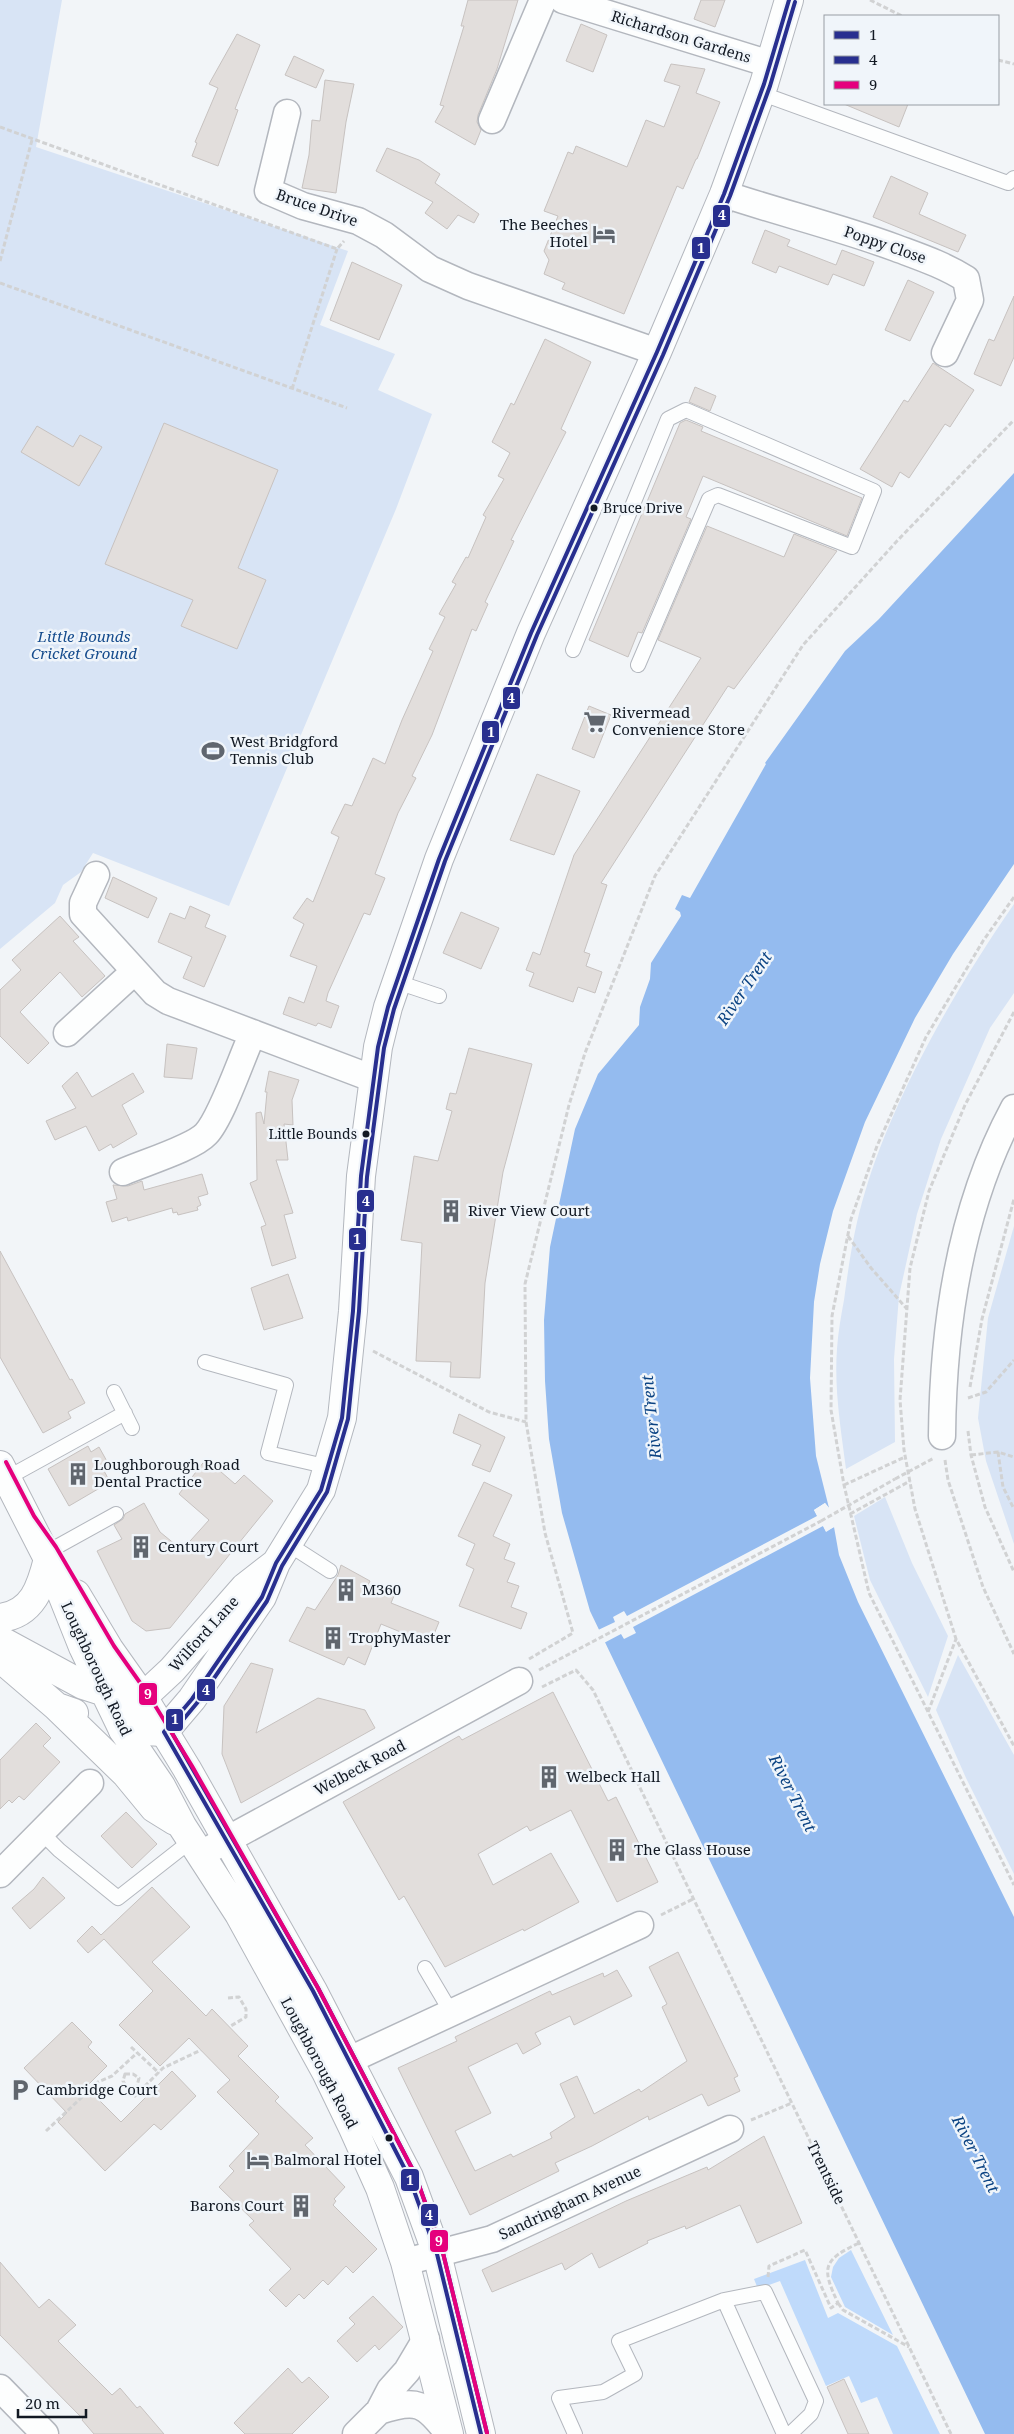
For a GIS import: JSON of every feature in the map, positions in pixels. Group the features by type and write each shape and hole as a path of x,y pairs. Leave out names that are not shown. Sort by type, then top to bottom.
{"main road":[{"name":"Wilford Lane","path":"164,1732 192,1699 262,1597 282,1554 321,1490 342,1418 353,1311 361,1176 378,1047 397,982 439,859 527,642 657,352 724,194 770,64 789,0"},
{"name":"Loughborough Road","path":"3,1472 49,1555 164,1732 313,1991 409,2177 437,2254 482,2434"},
{"name":"Wilford Lane","path":"123,1730 143,1697 172,1670 245,1587 282,1554"},
{"name":"Loughborough Road","path":"49,1555 83,1647 108,1695 123,1730 161,1786 192,1840 239,1914 326,2072 380,2188 405,2262 449,2434"},
{"path":"0,1618 27,1607 40,1589 49,1555"},
{"path":"0,1640 83,1686 108,1695 143,1697"},
{"name":"Loughborough Road","path":"0,1658 58,1707 126,1774 154,1808 192,1840"},
{"path":"58,1707 123,1730 164,1732"}],"street":[{"path":"492,120 543,0"},
{"name":"Richardson Gardens","path":"563,0 770,64"},
{"name":"Bruce Drive","path":"287,113 268,191 304,206 358,221 384,235 430,269 468,286 657,352"},
{"name":"Poppy Close","path":"724,194 783,213 856,233 946,266 966,278 970,300 945,353"},
{"path":"96,875 83,903 83,914 155,993 168,1001 374,1079"},
{"path":"67,1033 136,971"},
{"path":"123,1172 192,1143 206,1134 215,1120 252,1033"},
{"path":"941,1449 948,1328 959,1265 984,1168 1014,1108"},
{"name":"Welbeck Road","path":"192,1840 226,1840 527,1677"},
{"path":"0,1874 90,1783"},
{"path":"326,2072 640,1925"},
{"name":"Sandringham Avenue","path":"405,2262 492,2239 730,2129"},
{"path":"356,2434 379,2411 390,2390 407,2371 426,2339"},
{"path":"0,2388 45,2434"},
{"path":"379,2411 408,2404 420,2406 430,2411 449,2434"}],"lane":[{"path":"760,93 1008,183 1014,178"},
{"path":"573,650 668,419 686,410 874,490 852,547 718,495 709,499 638,665"},
{"path":"397,982 439,996"},
{"path":"205,1362 286,1385 268,1453 329,1467"},
{"path":"114,1392 132,1428"},
{"path":"3,1472 125,1413"},
{"path":"49,1555 116,1514"},
{"path":"282,1554 330,1571"},
{"path":"42,1833 59,1850 118,1898 192,1840"},
{"path":"425,1968 451,2012"},
{"path":"575,2434 559,2398 603,2392 635,2374 619,2340 724,2300 766,2292 816,2401 811,2414 790,2434"},
{"path":"724,2300 784,2434"}],"path":[{"path":"870,0 900,15"},
{"path":"999,60 1014,64"},
{"path":"0,127 338,249"},
{"path":"0,261 32,140"},
{"path":"292,389 338,249 358,221"},
{"path":"0,283 347,408"},
{"path":"527,1677 572,1633 544,1533 526,1422 525,1284 569,1105 585,1053 655,876 803,645 897,541 1014,420"},
{"path":"1014,897 983,941 926,1037 877,1146 851,1219 832,1316 831,1410 850,1514 869,1593 1014,1885"},
{"path":"1014,1012 965,1105 929,1191 910,1268 900,1400 907,1472 915,1509 956,1639 1014,1746"},
{"path":"968,1405 982,1318 1014,1199"},
{"path":"848,1235 871,1268 907,1309"},
{"path":"365,1347 489,1412 526,1422"},
{"path":"968,1398 986,1392 1014,1360"},
{"path":"968,1426 971,1455 985,1507 1014,1572"},
{"path":"527,1677 821,1521 907,1472 941,1449 948,1480 982,1587 1014,1654"},
{"path":"971,1455 998,1452 1014,1457"},
{"path":"998,1452 1003,1487 1014,1509"},
{"path":"844,1485 905,1457"},
{"path":"850,1514 910,1481"},
{"path":"928,1713 956,1639"},
{"name":"Trentside","path":"527,1677 576,1670 593,1690 951,2434"},
{"path":"640,1925 694,1899"},
{"path":"228,1998 239,1997 246,2009 246,2017 229,2027"},
{"path":"131,2047 159,2073"},
{"path":"134,2097 159,2073 201,2050"},
{"path":"46,2131 98,2082 112,2076 137,2053"},
{"path":"121,2068 126,2074"},
{"path":"126,2074 133,2074 139,2078 137,2086"},
{"path":"126,2074 123,2081 128,2088 137,2086"},
{"path":"137,2086 141,2090"},
{"path":"730,2129 792,2103"},
{"path":"859,2243 837,2253 828,2266 828,2281 838,2303 843,2310 910,2347"},
{"path":"766,2292 769,2266 805,2250 831,2308 838,2303"}],"green space":[{"name":"Little Bounds Cricket Ground","path":"0,0 62,0 36,147 348,251 320,325 395,354 378,390 432,414 396,509 229,906 93,853 81,872 63,885 55,903 0,949"},
{"path":"1014,904 1014,993 990,1028 941,1139 917,1214 899,1296 894,1359 895,1442 846,1469 837,1394 837,1349 852,1246 865,1192 892,1118 929,1043 970,971"},
{"path":"1014,1226 1014,1544 986,1461 978,1418 988,1318"},
{"path":"885,1497 912,1563 948,1636 928,1697 870,1580 854,1516"},
{"path":"958,1655 1014,1755 1014,1874 966,1778 936,1710"}],"shaded area":[{"path":"851,2250 893,2335 845,2307 831,2277 833,2267 839,2258"},
{"path":"805,2260 828,2318 838,2313 897,2346 940,2434 893,2434 877,2397 861,2403 849,2376 826,2386 780,2281 758,2289 754,2279"}],"water":[{"name":"River Trent","path":"1014,473 1014,864 953,954 915,1018 865,1122 833,1211 820,1264 814,1302 810,1378 816,1456 829,1508 825,1503 814,1510 826,1531 834,1527 839,1555 858,1602 1014,1917 1014,2434 985,2434 590,1611 562,1513 549,1439 545,1381 544,1320 550,1247 575,1129 598,1074 639,1025 640,1007 650,979 651,963 681,916 680,912 675,909 682,895 690,898 765,763 845,651 879,619"}],"pier":[{"path":"825,1503 829,1508 831,1506 831,1510 825,1506 817,1511 827,1528 833,1525 834,1527 826,1532 823,1526 633,1627 636,1633 624,1639 621,1634 602,1644 596,1631 615,1622 613,1617 624,1611 627,1616 817,1516 814,1510"}],"building":[{"path":"468,0 518,0 497,69 478,115 477,122 481,130 475,145 435,122 444,106 440,105 464,26 461,26"},
{"path":"701,0 725,0 715,27 694,19"},
{"path":"581,24 607,35 593,72 566,61"},
{"path":"237,34 260,45 235,109 238,110 218,166 192,156 197,143 195,142 218,88 209,84"},
{"path":"294,56 324,70 316,88 285,75"},
{"name":"The Beeches Hotel","path":"671,64 705,69 696,93 720,102 683,189 677,186 624,314 562,289 565,283 544,274 549,260 544,251 558,216 544,211 568,152 573,154 576,146 627,167 646,120 664,127 680,86 664,81"},
{"path":"325,80 354,84 346,122 336,193 302,188 309,155 312,120 320,121"},
{"path":"846,105 908,105 899,127"},
{"path":"387,148 419,160 440,174 435,183 479,214 474,223 458,215 447,229 425,213 433,202 376,171"},
{"path":"891,176 928,193 919,214 966,235 958,252 873,217"},
{"path":"765,230 790,240 787,246 836,265 842,250 874,262 864,286 833,274 828,285 779,266 776,273 752,263"},
{"path":"352,262 402,285 379,340 330,320"},
{"path":"908,280 934,292 910,341 885,330"},
{"path":"1014,296 1014,357 1001,386 974,374 989,339 994,341"},
{"path":"545,339 591,362 561,429 566,432 511,540 514,541 485,602 488,604 476,631 472,629 432,735 412,776 416,778 398,813 375,874 385,878 370,915 364,913 328,993 326,1001 339,1006 331,1028 318,1023 316,1026 283,1014 289,997 304,1003 317,966 290,956 304,924 293,918 307,898 313,902 339,837 331,833 345,804 352,806 373,758 385,764 402,720 433,651 429,649 445,617 439,614 456,584 452,582 466,557 468,558 486,517 483,515 504,479 498,476 510,453 492,442 511,403 514,405"},
{"path":"933,363 974,390 950,427 945,424 909,478 900,472 892,487 860,469 904,400 908,402"},
{"path":"695,387 716,396 710,411 689,402"},
{"path":"686,420 703,427 701,431 862,498 847,536 703,476 686,517 691,519 642,633 638,632 628,657 589,640 680,423"},
{"path":"164,423 278,470 238,568 266,580 237,649 181,626 193,600 105,564"},
{"path":"37,426 73,447 80,435 102,447 79,486 21,452"},
{"path":"707,526 784,557 794,534 837,551 734,689 728,686 601,883 607,885 584,952 590,954 586,966 602,972 595,993 578,987 573,1002 529,986 534,973 526,970 533,952 540,955 574,855 701,658 658,640"},
{"name":"Rivermead Convenience Store","path":"589,706 611,715 594,758 572,749"},
{"path":"537,774 580,791 554,855 510,840"},
{"path":"113,877 157,898 148,918 105,898"},
{"path":"190,906 210,915 205,927 226,936 204,987 183,978 192,957 158,942 170,913 185,919"},
{"path":"461,912 499,928 481,969 443,953"},
{"path":"60,916 79,937 73,941 105,976 82,997 60,972 20,1012 49,1043 28,1064 0,1036 0,990 21,970 12,960"},
{"path":"167,1044 197,1048 192,1079 164,1077"},
{"name":"River View Court","path":"469,1048 532,1064 503,1172 485,1283 480,1378 450,1377 451,1362 416,1361 422,1243 401,1240 414,1156 438,1161 452,1111 446,1109 450,1093 456,1094"},
{"path":"269,1071 299,1080 292,1100 293,1125 284,1124 288,1160 276,1160 293,1213 284,1215 296,1258 272,1266 261,1227 266,1225 250,1183 257,1180 256,1113 261,1112 264,1124 267,1092 265,1092"},
{"path":"77,1072 92,1097 133,1073 144,1092 122,1105 137,1134 113,1148 111,1144 99,1151 86,1126 55,1140 46,1121 76,1108 62,1086"},
{"path":"202,1174 208,1194 198,1197 201,1205 197,1207 198,1210 178,1215 177,1212 173,1213 172,1208 128,1221 127,1217 112,1222 106,1202 117,1199 113,1185 128,1186 142,1181 144,1190"},
{"path":"0,1251 70,1380 72,1379 85,1403 68,1412 71,1418 43,1433 0,1357"},
{"path":"288,1274 303,1318 264,1330 251,1288"},
{"path":"459,1414 505,1437 490,1472 472,1465 481,1445 453,1433"},
{"name":"Loughborough Road Dental Practice","path":"88,1446 91,1452 99,1447 109,1465 103,1469 110,1482 69,1506 48,1469"},
{"name":"Century Court","path":"206,1459 235,1484 244,1475 273,1501 170,1628 146,1631 132,1621 97,1551 122,1539 114,1525 123,1519 125,1514 144,1503 160,1532 182,1550 209,1520 179,1494"},
{"path":"484,1482 512,1495 493,1536 510,1544 504,1559 515,1563 507,1582 519,1586 511,1607 527,1613 521,1629 459,1606 474,1569 466,1565 475,1544 458,1536"},
{"path":"341,1565 370,1581 368,1585 394,1596 391,1603 439,1622 430,1644 381,1624 365,1665 348,1657 344,1665 289,1641 307,1607 315,1610 338,1575"},
{"path":"251,1663 273,1669 256,1733 318,1698 365,1710 375,1728 241,1803 222,1754 224,1706"},
{"path":"553,1692 608,1801 616,1797 658,1882 617,1902 571,1810 530,1831 527,1826 478,1854 493,1885 551,1853 579,1902 524,1931 523,1929 445,1967 404,1896 399,1900 343,1802 459,1736 462,1740"},
{"path":"36,1723 51,1738 43,1746 60,1762 24,1800 19,1796 12,1803 9,1800 0,1809 0,1760"},
{"path":"126,1812 157,1844 132,1868 101,1836"},
{"path":"43,1877 65,1898 30,1929 12,1908 34,1889"},
{"path":"152,1887 190,1927 152,1962 206,2016 212,2009 248,2046 238,2056 279,2097 275,2101 313,2138 305,2145 345,2187 334,2199 336,2201 333,2205 377,2249 353,2273 346,2266 328,2285 323,2280 304,2299 299,2294 286,2307 269,2290 291,2269 249,2225 254,2221 219,2187 234,2171 229,2166 259,2134 217,2092 230,2080 189,2038 160,2066 119,2025 153,1991 104,1939 88,1953 77,1941 92,1926 101,1935"},
{"path":"678,1952 738,2076 734,2078 740,2091 708,2106 702,2094 649,2120 648,2116 592,2146 555,2163 559,2171 470,2215 398,2068 457,2041 455,2037 550,1991 552,1995 603,1973 604,1977 617,1970 632,1996 574,2025 570,2016 535,2033 541,2044 523,2054 517,2043 468,2067 491,2113 455,2131 475,2171 511,2154 513,2157 552,2138 550,2133 575,2117 560,2084 577,2076 594,2114 639,2089 641,2092 687,2061 662,2007 667,2004 649,1967"},
{"path":"72,2022 92,2042 88,2047 107,2066 86,2087 121,2122 172,2071 196,2096 161,2130 154,2124 105,2171 58,2122 67,2113 24,2068"},
{"path":"764,2136 802,2223 757,2243 740,2205 686,2229 685,2226 647,2241 648,2243 599,2268 592,2253 565,2270 562,2263 492,2292 482,2270 626,2201 707,2167 708,2170"},
{"path":"0,2262 39,2308 49,2299 76,2325 58,2341 112,2395 120,2388 137,2408 140,2406 164,2434 94,2434 83,2419 0,2335"},
{"path":"373,2296 403,2327 379,2350 375,2345 357,2362 337,2341 355,2324 349,2318"},
{"path":"288,2368 302,2383 309,2377 329,2397 292,2434 245,2434 234,2423"},
{"path":"844,2379 869,2434 848,2434 827,2387"}],"transit line":[{"name":"1","path":"481,2434 437,2254 409,2177 313,1991 164,1732 192,1699 262,1597 276,1563 321,1490 342,1418 353,1311 361,1176 378,1047 388,1007 439,859 531,633 657,352 724,194 764,84 789,0"},
{"name":"4","path":"487,2433 443,2253 415,2174 318,1988 172,1733 197,1703 267,1601 282,1566 327,1492 348,1419 359,1311 367,1177 384,1048 394,1009 445,861 537,635 663,355 730,196 770,86 795,2"},
{"name":"9","path":"6,1462 34,1516 56,1547 114,1646 148,1694 192,1766 318,1988 415,2174 443,2253 487,2433"}],"place":[{"name":"The Beeches Hotel","path":"604,234"},
{"name":"Bruce Drive","path":"594,508"},
{"name":"Rivermead Convenience Store","path":"595,722"},
{"name":"West Bridgford Tennis Club","path":"213,751"},
{"name":"Little Bounds","path":"366,1134"},
{"name":"River View Court","path":"451,1211"},
{"name":"Loughborough Road Dental Practice","path":"78,1474"},
{"name":"Century Court","path":"141,1547"},
{"name":"M360","path":"346,1590"},
{"name":"TrophyMaster","path":"333,1638"},
{"name":"Welbeck Hall","path":"549,1777"},
{"name":"The Glass House","path":"617,1850"},
{"name":"Cambridge Court","path":"20,2090"},
{"name":"Balmoral Hotel","path":"258,2160"},
{"name":"Barons Court","path":"301,2206"}]}
